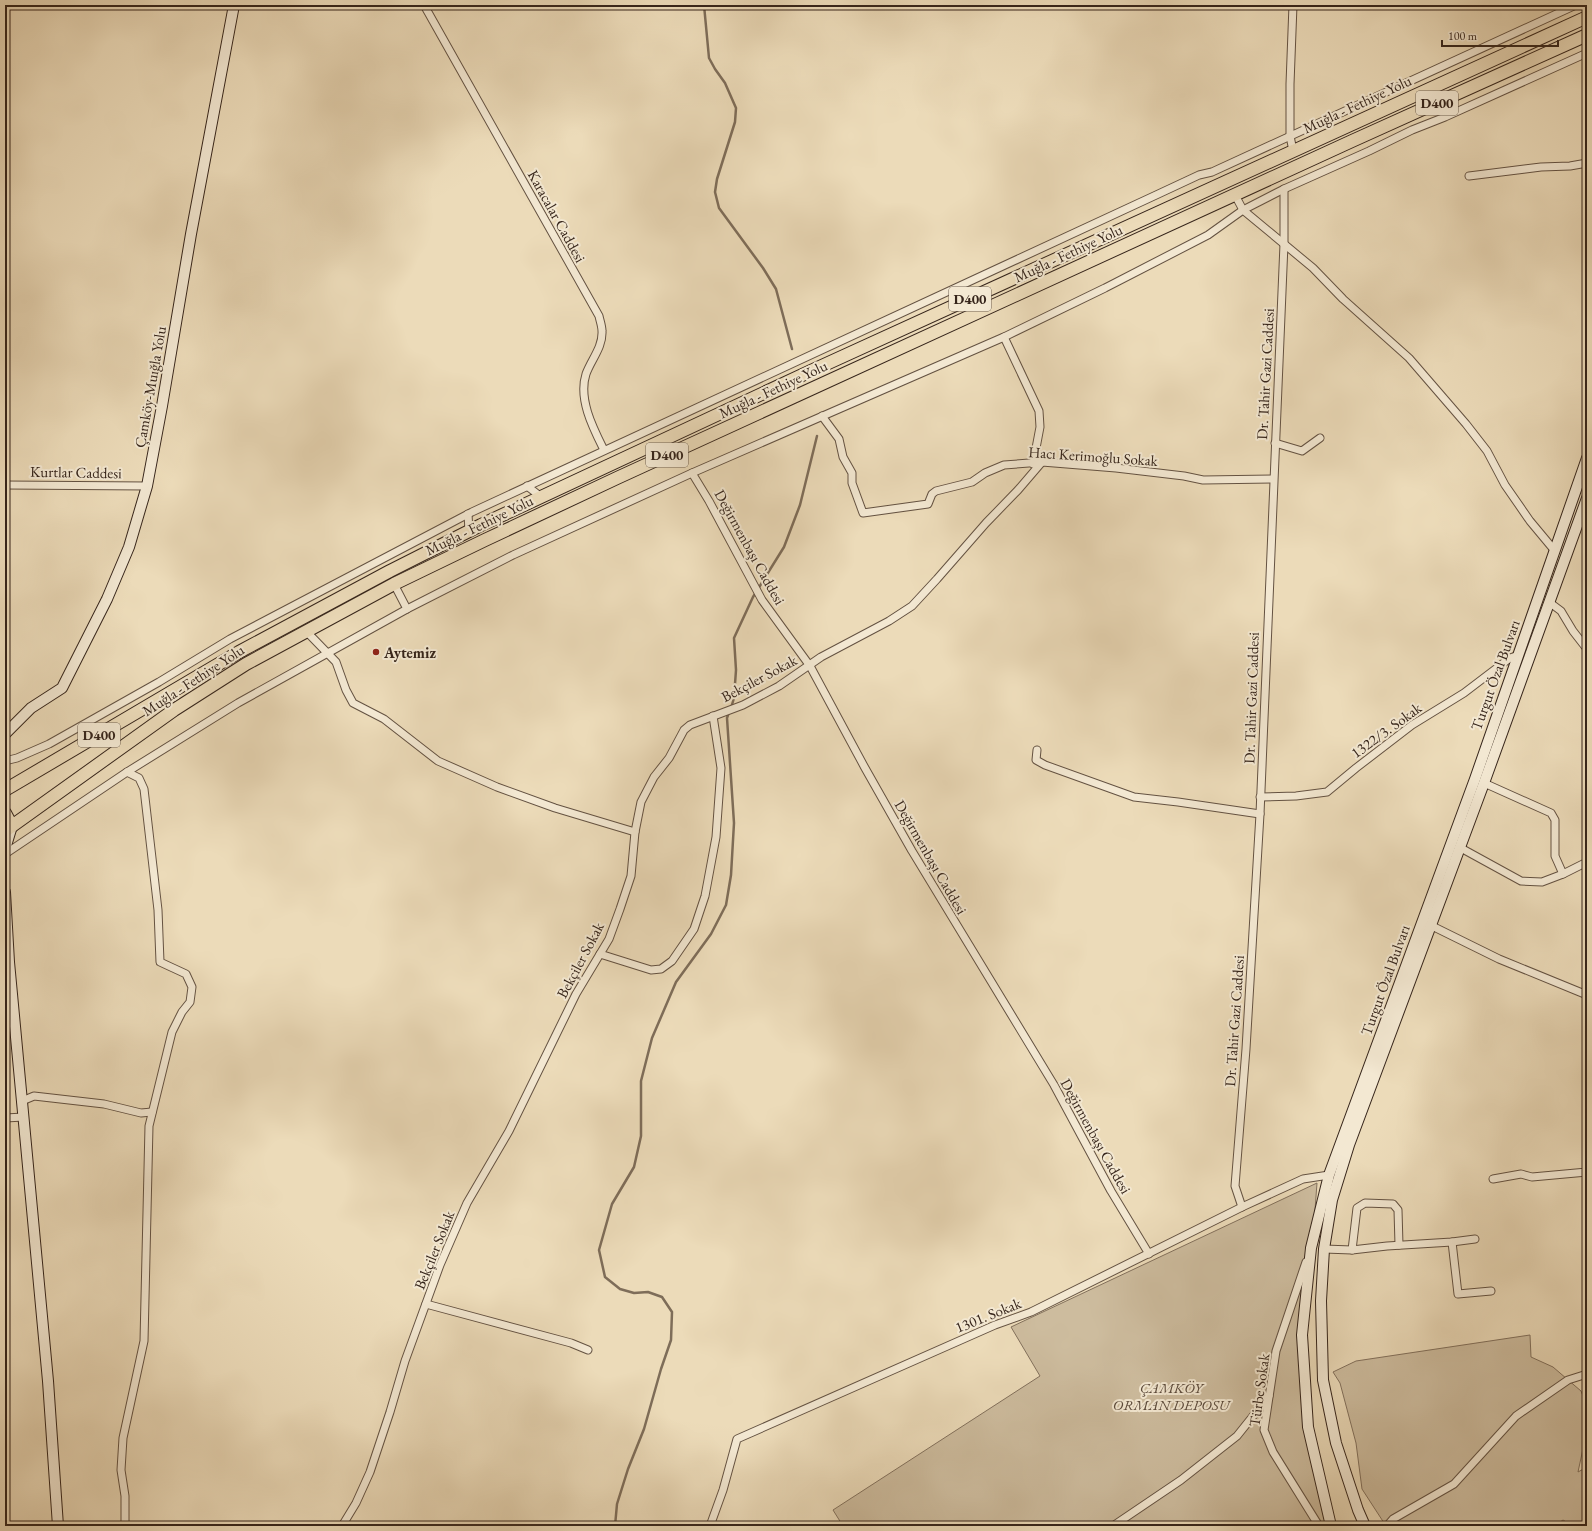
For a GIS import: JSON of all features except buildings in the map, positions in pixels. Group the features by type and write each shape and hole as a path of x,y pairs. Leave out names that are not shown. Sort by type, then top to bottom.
{"highway":[{"name":"Muğla - Fethiye Yolu","path":"5,790 239,652 470,530 540,496 1587,17"},
{"name":"Muğla - Fethiye Yolu","path":"9,828 174,710 246,664 394,584 492,536 623,475 1587,35"},
{"path":"5,813 9,828"}],"main road":[{"name":"Çamköy-Muığla Yolu","path":"5,734 31,708 62,688 107,599 126,554 147,486 192,227 234,5"},
{"name":"Turgut Özal Bulvarı","path":"1331,1526 1308,1427 1302,1335 1311,1248 1329,1175 1519,655 1587,458"},
{"path":"1365,1526 1358,1510 1336,1443 1323,1380 1321,1301 1324,1248 1332,1200 1349,1145 1484,783 1548,602 1586,504"},
{"path":"5,849 9,828"},
{"path":"5,892 9,962 48,1381 58,1526"}],"street":[{"name":"Karacalar Caddesi","path":"424,5 599,316 602,331 600,345 586,374 584,384 585,403 604,450"},
{"path":"1293,5 1290,61 1290,136 1293,151"},
{"path":"5,761 49,744 159,682 230,639 468,514 1140,203 1199,174 1212,172 1576,5"},
{"path":"5,854 127,772 238,703 407,609 513,555 692,473 1004,337 1105,288 1208,235 1243,210 1284,189 1412,130 1587,53"},
{"path":"1469,176 1587,163"},
{"name":"Dr. Tahir Gazi Caddesi","path":"1242,1207 1235,1186 1246,1049 1260,814 1284,244 1284,189"},
{"path":"1235,195 1243,210 1313,268 1343,299 1409,358 1466,424 1487,451 1505,485 1530,521 1555,551"},
{"path":"1004,337 1038,411 1040,427 1033,464"},
{"path":"750,383 757,397"},
{"name":"Hacı Kerimoğlu Sokak","path":"822,416 839,440 843,457 852,473 852,483 862,513 928,504 932,494 936,491 972,482 985,473 1004,465 1033,464 1042,462 1116,468 1184,476 1203,480 1273,479"},
{"path":"1275,443 1302,451 1320,438"},
{"name":"Bekçiler Sokak","path":"342,1526 356,1503 370,1472 405,1361 440,1265 467,1203 509,1131 576,994 609,939 631,876 635,832 641,802 654,777 669,758 684,730 690,725 743,705 779,686 821,657 889,621 912,606 1042,462"},
{"name":"Değirmenbaşı Caddesi","path":"692,473 710,501 762,600 810,666 917,860 1054,1084 1111,1191 1148,1254"},
{"name":"Kurtlar Caddesi","path":"5,485 147,486"},
{"path":"527,486 540,496"},
{"path":"468,514 470,530"},
{"path":"394,584 407,609"},
{"path":"1548,602 1561,611 1587,649"},
{"path":"306,631 328,652 336,662 346,690 353,703 384,719 438,761 497,787 555,808 635,832"},
{"name":"1322/3. Sokak","path":"1260,797 1296,796 1327,792 1412,725 1464,693 1510,658 1519,655"},
{"path":"600,954 651,970 661,969 672,961 694,929 704,896 716,837 721,768 714,716"},
{"path":"1037,750 1036,760 1045,765 1134,797 1260,814"},
{"path":"125,1526 121,1470 123,1438 144,1341 148,1126 172,1032 182,1012 190,1002 192,987 186,974 160,962 158,910 144,789 139,778 127,772"},
{"path":"1484,783 1551,813 1555,820 1555,856 1563,874"},
{"path":"1459,847 1521,881 1542,882 1563,874 1587,862"},
{"path":"1430,925 1499,959 1587,995"},
{"path":"22,1101 34,1096 104,1104 141,1113 152,1112"},
{"path":"5,1118 24,1117"},
{"path":"1493,1179 1521,1174 1532,1177 1587,1172"},
{"name":"1301. Sokak","path":"710,1526 737,1439 995,1325 1031,1312 1242,1207 1303,1179 1329,1175"},
{"path":"1352,1250 1357,1208 1365,1203 1393,1204 1398,1210 1399,1245"},
{"path":"1324,1248 1352,1250 1474,1239"},
{"path":"1452,1242 1458,1294 1491,1291"},
{"name":"Türbe Sokak","path":"1311,1248 1276,1351 1264,1430 1273,1452 1319,1526"},
{"path":"426,1304 571,1343 588,1350"},
{"path":"1387,1526 1393,1519 1454,1484 1516,1416 1568,1380 1587,1374"},
{"path":"1113,1526 1181,1480 1237,1436 1269,1395"}],"green space":[{"name":"ÇAMKÖY ORMAN DEPOSU","path":"1317,1183 1301,1398 1333,1526 843,1526 833,1510 1040,1376 1011,1327"},
{"path":"1530,1335 1531,1357 1553,1367 1581,1391 1587,1406 1587,1430 1578,1472 1587,1467 1587,1526 1573,1526 1563,1520 1554,1526 1386,1526 1362,1489 1356,1443 1340,1383 1333,1372 1356,1361"}],"waterway":[{"path":"704,5 709,58 725,83 736,108 735,122 717,179 715,192 719,208 763,268 776,289 792,349"},
{"path":"731,708 734,698 736,670 734,638 753,597 784,547 800,505 817,436"},
{"path":"615,1526 617,1504 628,1469 644,1429 671,1340 672,1312 662,1297 648,1292 634,1293 620,1289 605,1277 599,1250 612,1204 634,1167 641,1136 641,1081 652,1038 676,982 711,934 726,905 731,875 734,823 727,718 729,712"}],"place":[{"name":"Aytemiz","path":"376,652"}]}
